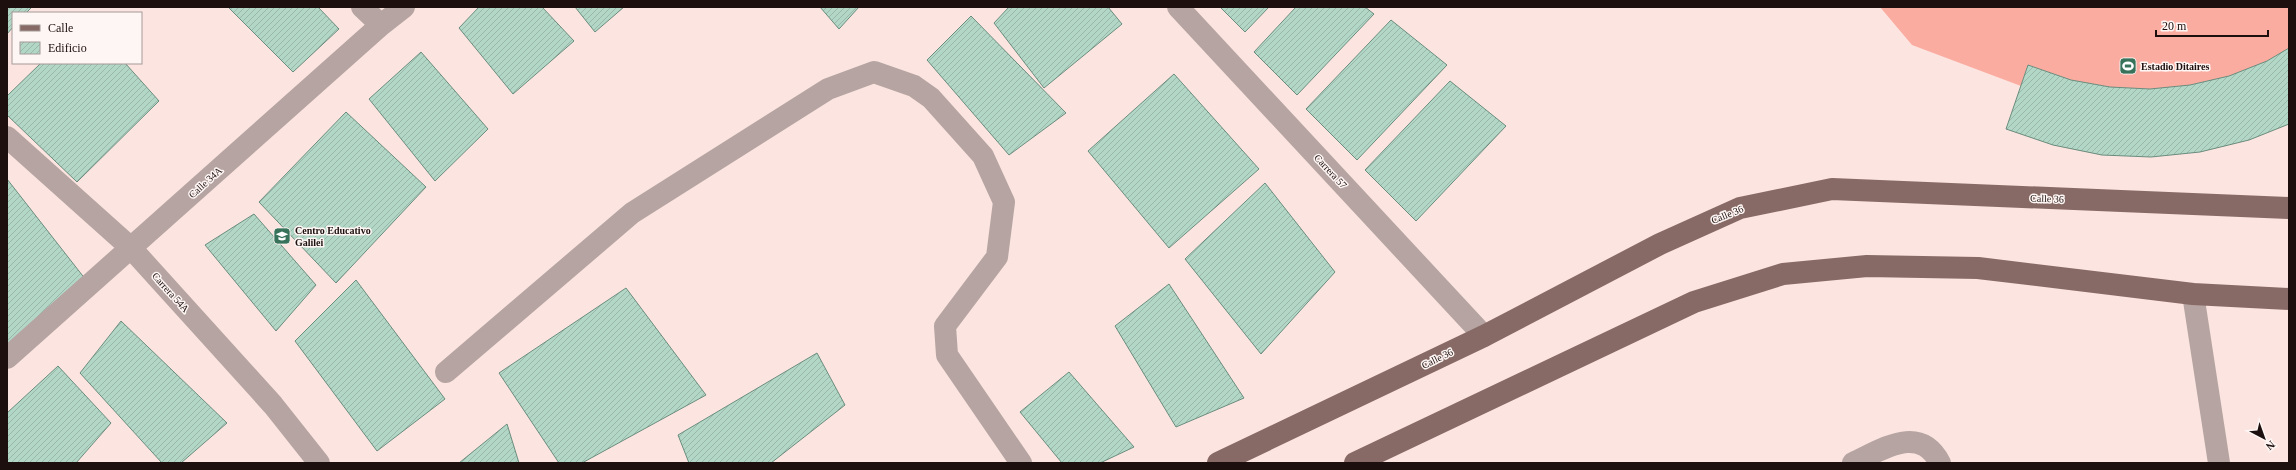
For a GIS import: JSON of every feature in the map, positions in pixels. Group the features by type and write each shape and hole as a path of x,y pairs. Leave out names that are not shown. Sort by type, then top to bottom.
{"main road":[{"name":"Calle 36","path":"1218,463 1484,336 1660,244 1740,208 1832,189 2289,208"},
{"path":"1354,463 1694,302 1783,274 1867,266 1978,268 2193,294 2289,299"}],"street":[{"path":"362,7 381,25"},
{"name":"Calle 34A","path":"7,358 381,25 404,7"},
{"name":"Carrera 57","path":"1178,7 1484,336"},
{"path":"446,372 632,213 828,90 874,72 914,86 931,98 983,156 1004,202 997,257 945,326 947,355 1021,463"},
{"name":"Carrera 54A","path":"7,137 131,248 273,405 319,463"},
{"path":"2193,294 2219,463"},
{"path":"1853,463 1901,441 1917,442 1935,455 1940,463"}],"shaded area":[{"name":"Estadio Ditaires","path":"1880,7 2289,7 2289,124 2249,140 2200,152 2102,155 2053,145 2006,129 2021,86 1912,45"}],"building":[{"path":"7,7 32,7 27,12 12,12 12,28 7,34"},
{"path":"228,7 318,7 339,29 293,72"},
{"path":"479,7 542,7 574,41 513,94 459,28"},
{"path":"575,7 624,7 595,32"},
{"path":"820,7 859,7 839,29"},
{"path":"1009,7 1108,7 1122,24 1044,88 994,23"},
{"path":"1220,7 1269,7 1245,32"},
{"path":"1296,7 1365,7 1374,14 1297,95 1254,52"},
{"path":"971,16 1066,113 1009,155 927,60"},
{"path":"1391,20 1447,65 1357,160 1306,109"},
{"path":"2289,48 2289,124 2249,140 2200,152 2151,157 2102,155 2053,145 2006,129 2028,65 2071,80 2110,87 2150,89 2190,85 2229,76 2267,61"},
{"path":"421,52 488,129 435,181 369,99"},
{"path":"40,64 126,64 159,101 77,182 7,115 7,96"},
{"path":"1174,74 1259,169 1169,248 1088,151"},
{"path":"1450,81 1506,126 1416,221 1365,170"},
{"path":"346,112 426,187 336,283 259,202"},
{"path":"7,179 86,280 7,346"},
{"path":"1265,183 1335,272 1261,354 1185,259"},
{"path":"254,214 316,285 276,331 205,245"},
{"path":"356,280 445,399 377,451 295,341"},
{"path":"1169,284 1244,398 1176,427 1115,326"},
{"path":"626,288 706,395 582,463 559,463 499,373"},
{"path":"121,321 227,423 181,463 162,463 80,373"},
{"path":"817,353 845,405 771,463 689,463 678,435"},
{"path":"58,366 111,423 76,463 7,463 7,413"},
{"path":"1069,372 1134,447 1100,463 1062,463 1020,412"},
{"path":"507,424 519,463 459,463"}],"place":[{"name":"Estadio Ditaires","path":"2128,66"},
{"name":"Centro Educativo Galilei","path":"282,236"}]}
